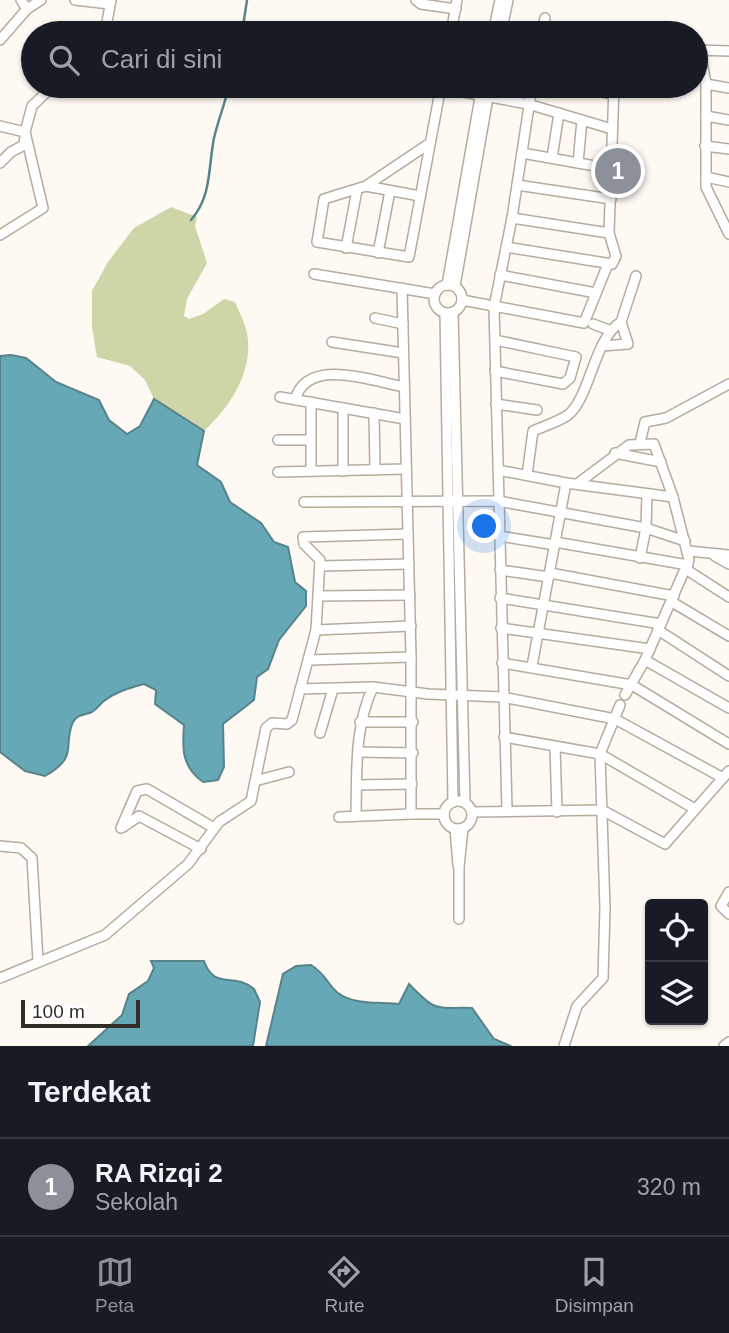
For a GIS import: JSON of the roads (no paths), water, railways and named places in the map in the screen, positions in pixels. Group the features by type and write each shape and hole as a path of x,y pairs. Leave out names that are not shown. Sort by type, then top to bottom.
{"street":[{"path":"21,0 27,9"},
{"path":"0,40 27,9 40,0"},
{"path":"75,0 110,2 107,21"},
{"path":"416,0 421,4 457,5"},
{"path":"496,21 500,0"},
{"path":"504,21 508,0"},
{"path":"708,50 729,51"},
{"path":"708,83 729,88"},
{"path":"0,163 11,152 24,145 28,114 42,98"},
{"path":"430,143 362,188 324,200 317,242 409,257 439,98"},
{"path":"484,98 451,285 462,300 584,323 608,264"},
{"path":"510,98 612,129"},
{"path":"507,810 494,307 512,218 529,98"},
{"path":"506,247 615,263 617,258 609,233 614,98"},
{"path":"706,98 706,187 729,234"},
{"path":"552,158 559,113"},
{"path":"706,116 729,120"},
{"path":"578,163 582,120"},
{"path":"0,126 25,132"},
{"path":"0,234 43,208 25,132"},
{"path":"705,146 729,149"},
{"path":"522,153 612,170"},
{"path":"706,177 729,182"},
{"path":"517,185 611,199"},
{"path":"362,188 420,196"},
{"path":"346,248 362,188"},
{"path":"378,253 390,191"},
{"path":"512,218 609,233"},
{"path":"314,274 435,294 451,285"},
{"path":"500,275 596,293"},
{"path":"603,346 628,344 621,322 636,276"},
{"path":"402,288 411,626 409,691 413,722 411,814"},
{"path":"435,294 435,306 449,312"},
{"path":"444,814 453,802 453,500 449,312 462,300"},
{"path":"375,318 403,324"},
{"path":"527,475 533,431 570,414 609,330 621,322"},
{"path":"593,324 609,330"},
{"path":"495,340 576,357 570,378 563,384 495,371"},
{"path":"332,342 403,353"},
{"path":"295,400 306,381 323,373 404,387"},
{"path":"640,443 645,422 666,418 729,384"},
{"path":"280,397 405,419"},
{"path":"310,402 311,471"},
{"path":"496,404 537,410"},
{"path":"343,408 343,471"},
{"path":"374,413 375,470"},
{"path":"278,440 311,440"},
{"path":"577,484 615,453 633,443 654,444 689,551 687,567 673,599 645,660 625,695"},
{"path":"615,453 661,463"},
{"path":"278,472 406,470"},
{"path":"498,470 648,495 673,496"},
{"path":"532,666 566,482"},
{"path":"640,558 646,528 648,495"},
{"path":"453,500 464,694 465,803 472,812"},
{"path":"304,502 498,501 646,528 685,541"},
{"path":"0,978 105,935 201,849 214,828 251,801 266,728 272,723 289,723 316,630 320,566 318,557 304,544 305,536 408,534"},
{"path":"499,536 687,567 729,597"},
{"path":"689,551 729,555"},
{"path":"710,553 729,564"},
{"path":"320,566 409,564"},
{"path":"500,569 549,575 673,599 729,636"},
{"path":"319,596 410,595"},
{"path":"500,598 660,627 729,676"},
{"path":"316,630 411,626"},
{"path":"501,628 650,649"},
{"path":"309,660 411,657"},
{"path":"645,660 729,708"},
{"path":"502,663 632,685 729,744"},
{"path":"300,689 373,687 502,697 615,719 726,775 665,844 602,810 472,812"},
{"path":"356,816 360,722 373,687"},
{"path":"320,733 333,689"},
{"path":"564,1046 578,1006 603,978 600,754 620,705"},
{"path":"360,722 413,722"},
{"path":"504,737 600,754 695,809"},
{"path":"555,747 557,811"},
{"path":"358,752 413,753"},
{"path":"255,781 289,772"},
{"path":"357,785 412,784"},
{"path":"201,849 139,816 121,828 137,791 147,789 214,828"},
{"path":"453,802 465,803"},
{"path":"444,814 448,825 459,829 469,824 472,812"},
{"path":"340,817 444,814"},
{"path":"459,829 459,919"},
{"path":"0,846 21,848 30,853 32,858 38,961"},
{"path":"729,892 721,906 729,914"},
{"path":"724,1046 729,1042"}],"water":[{"path":"0,356 26,358 56,382 99,400 109,420 127,434 140,426 154,399 204,431 197,465 221,482 230,502 261,523 274,542 288,547 295,582 306,591 306,606 279,640 268,669 257,677 254,700 223,724 224,767 218,780 203,782 191,770 185,757 184,725 155,704 156,690 144,684 113,695 92,712 75,719 63,762 45,776 25,771 0,752"},
{"path":"151,961 204,961 213,975 238,981 254,989 260,1002 253,1046 88,1046 122,1015 129,994 148,981 154,968"},
{"path":"311,965 338,993 351,1000 399,1004 409,984 431,1004 443,1008 472,1008 494,1039 511,1046 266,1046 283,974 296,966"}],"waterway":[{"path":"244,21 247,0"},
{"path":"191,220 206,191 214,138 226,98"}],"place":[{"name":"RA Rizqi 2","path":"618,171"}]}
